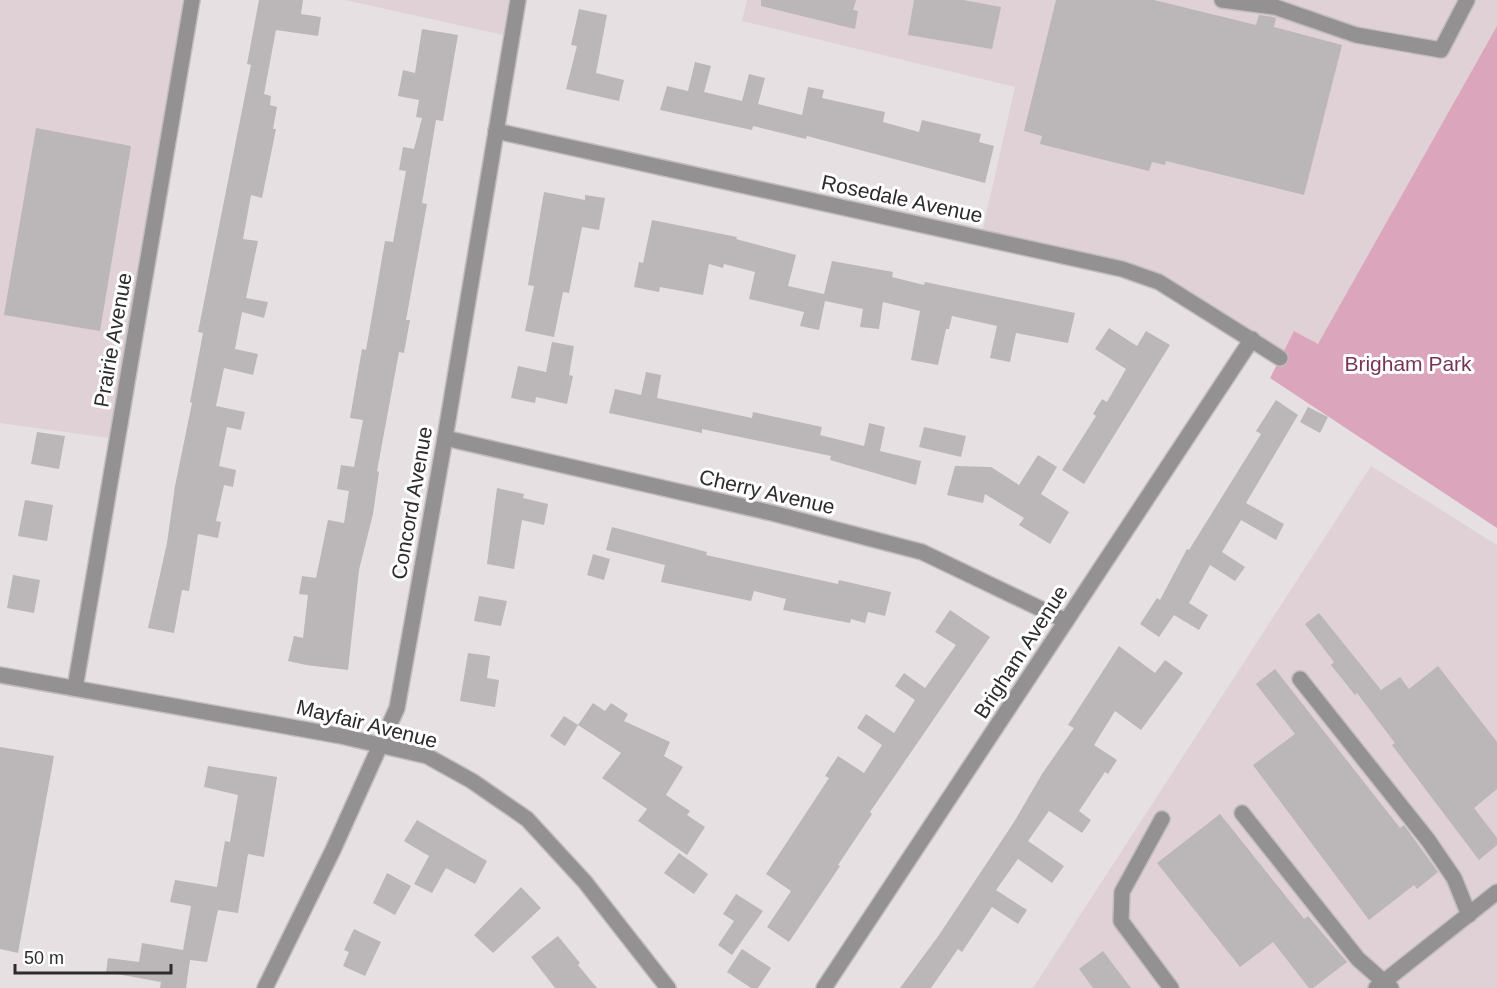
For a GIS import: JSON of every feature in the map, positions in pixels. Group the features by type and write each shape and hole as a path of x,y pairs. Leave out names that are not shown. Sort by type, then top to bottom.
{"street":[{"name":"Prairie Avenue","path":"75,688 192,0"},
{"name":"Concord Avenue","path":"268,986 397,708 445,438 518,0"},
{"path":"1222,0 1275,8 1356,35 1441,50 1467,0"},
{"name":"Rosedale Avenue","path":"495,131 1122,269 1159,282 1280,358"},
{"name":"Brigham Avenue","path":"824,988 1252,339"},
{"name":"Cherry Avenue","path":"445,438 772,513 922,552 1066,621"},
{"name":"Mayfair Avenue","path":"0,675 427,756 472,781 527,819 585,882 668,988"},
{"path":"1300,679 1428,840 1454,878 1468,915"},
{"path":"1242,813 1359,959 1384,986 1468,915 1495,898"},
{"path":"1161,819 1122,892 1121,921 1171,988"}],"shaded area":[{"path":"0,0 184,0 109,438 0,423"},
{"path":"345,0 509,0 503,35"},
{"path":"747,0 1497,0 1497,26 1318,345 1294,331 1280,358 1159,282 981,237 1015,87 742,21"},
{"path":"1371,466 1497,545 1497,988 1033,988"}],"green space":[{"name":"Brigham Park","path":"1497,26 1497,528 1270,378 1294,331 1318,344"}],"building":[{"path":"259,0 303,0 301,14 321,17 318,36 276,30 264,94 271,96 270,105 277,107 273,129 276,129 262,198 251,195 243,239 258,241 246,298 268,302 264,318 242,312 235,349 258,354 253,375 224,368 216,406 245,412 241,430 227,427 219,466 236,470 233,487 224,485 216,521 221,522 218,538 198,534 189,591 182,590 174,633 148,628 167,543 175,486 192,403 190,402 203,333 198,332 251,65 247,64"},
{"path":"761,0 856,0 853,10 858,11 855,29 761,6"},
{"path":"914,0 963,0 1001,7 992,49 908,35"},
{"path":"1056,0 1154,0 1256,25 1259,15 1273,17 1276,18 1274,27 1342,45 1304,195 1166,161 1165,165 1152,162 1149,171 1040,144 1042,136 1024,131"},
{"path":"579,9 607,15 596,73 624,80 619,101 566,89 577,46 571,45"},
{"path":"422,29 458,35 443,121 436,120 422,203 427,204 406,320 410,320 404,353 399,352 377,471 379,472 373,514 359,570 348,670 306,665 288,661 294,636 303,638 308,595 299,594 302,576 316,578 328,520 344,523 349,491 337,489 341,465 354,467 363,420 350,418 362,349 366,350 385,241 393,242 406,171 399,170 403,147 414,149 422,118 416,117 419,100 398,96 403,70 415,73"},
{"path":"695,62 711,66 704,92 742,101 749,74 765,78 758,104 802,115 808,87 824,90 822,98 885,112 883,122 919,132 922,120 981,134 979,142 994,146 985,183 807,136 806,139 753,126 752,130 660,110 667,86 688,91"},
{"path":"36,128 131,146 100,331 4,315"},
{"path":"544,192 585,200 585,195 605,198 599,230 582,227 569,293 563,292 554,337 525,331 534,286 528,285"},
{"path":"652,220 737,237 736,239 796,255 788,286 824,294 832,261 893,272 892,277 924,285 925,282 1075,313 1068,343 1016,333 1010,362 990,358 997,326 952,316 949,329 946,329 938,365 911,360 920,311 883,302 879,329 860,327 863,309 825,301 819,330 800,326 804,312 749,299 755,272 724,264 723,268 709,264 703,295 660,287 659,292 634,287 639,262 643,263"},
{"path":"1109,328 1137,346 1146,331 1170,345 1084,484 1062,470 1096,416 1093,414 1102,399 1107,402 1126,369 1095,349"},
{"path":"552,342 574,346 569,375 573,376 567,404 536,397 535,403 511,398 518,366 546,372"},
{"path":"646,372 661,375 657,398 752,418 753,412 822,427 820,435 864,446 869,423 885,427 880,451 921,461 916,485 830,460 831,456 702,429 702,433 609,413 615,389 641,395"},
{"path":"1276,400 1298,415 1246,503 1284,524 1276,540 1241,520 1222,552 1245,567 1235,581 1210,565 1189,603 1208,615 1199,630 1174,615 1159,637 1140,624 1157,598 1160,600 1187,549 1189,550 1261,434 1256,431"},
{"path":"1308,407 1328,417 1320,433 1300,422"},
{"path":"924,427 966,436 961,457 919,447"},
{"path":"37,432 65,436 59,469 31,464"},
{"path":"1038,455 1057,467 1041,494 1069,512 1050,544 1019,525 1024,518 985,494 983,503 947,495 955,466 991,467 1019,485"},
{"path":"497,488 524,494 523,498 548,504 544,525 522,520 514,569 487,564"},
{"path":"25,500 53,505 47,541 18,536"},
{"path":"612,527 707,552 706,555 838,584 839,580 891,592 885,616 868,612 865,623 851,619 850,623 783,610 786,599 754,591 751,601 661,582 665,565 606,550"},
{"path":"593,554 610,559 604,580 587,575"},
{"path":"13,575 40,580 34,613 7,608"},
{"path":"479,596 507,601 501,626 474,621"},
{"path":"950,610 990,637 870,812 872,814 838,865 840,866 789,942 767,927 791,891 766,874 829,778 825,776 838,756 864,773 882,745 857,728 866,714 894,733 915,700 895,686 904,673 925,688 956,645 935,632"},
{"path":"1319,613 1381,690 1400,677 1409,689 1438,666 1497,742 1497,789 1474,808 1497,838 1497,845 1479,860 1392,745 1395,743 1357,693 1355,695 1331,665 1334,662 1305,624"},
{"path":"1119,646 1155,673 1165,660 1183,673 1141,730 1115,711 1094,745 1117,760 1108,774 1105,772 1079,811 1091,820 1082,833 1049,811 1028,841 1064,866 1052,883 1018,859 996,890 1027,910 1018,924 992,907 962,952 958,949 931,988 900,988 939,935 1014,822 1042,774 1074,728 1068,725"},
{"path":"468,653 490,656 487,678 499,680 495,707 460,701"},
{"path":"1275,669 1400,828 1404,825 1438,872 1417,889 1414,885 1369,920 1253,765 1295,734 1256,684"},
{"path":"593,703 605,711 611,703 628,714 624,721 670,742 664,756 683,767 666,795 690,811 687,815 705,827 687,855 638,821 647,809 602,778 621,753 578,725"},
{"path":"564,716 578,725 565,746 550,736"},
{"path":"0,747 54,756 18,953 0,949"},
{"path":"208,766 277,777 264,857 248,854 238,913 218,910 207,962 190,960 186,988 160,988 161,982 106,972 108,958 139,962 142,943 183,950 191,906 170,902 175,880 217,887 225,841 230,842 238,795 204,787"},
{"path":"1220,814 1304,919 1308,916 1347,962 1313,988 1309,988 1273,942 1240,967 1157,863"},
{"path":"417,820 487,861 475,884 446,868 432,893 414,884 429,856 404,841"},
{"path":"679,853 708,874 694,894 664,873"},
{"path":"387,873 411,886 395,915 373,903"},
{"path":"521,887 541,908 493,953 474,935"},
{"path":"736,894 763,911 732,955 718,945 734,921 723,914"},
{"path":"354,929 381,942 365,976 343,966 349,952 344,950"},
{"path":"558,936 597,988 555,988 531,957"},
{"path":"742,949 771,968 758,988 751,988 727,972"},
{"path":"1103,951 1131,988 1093,988 1079,969"}]}
